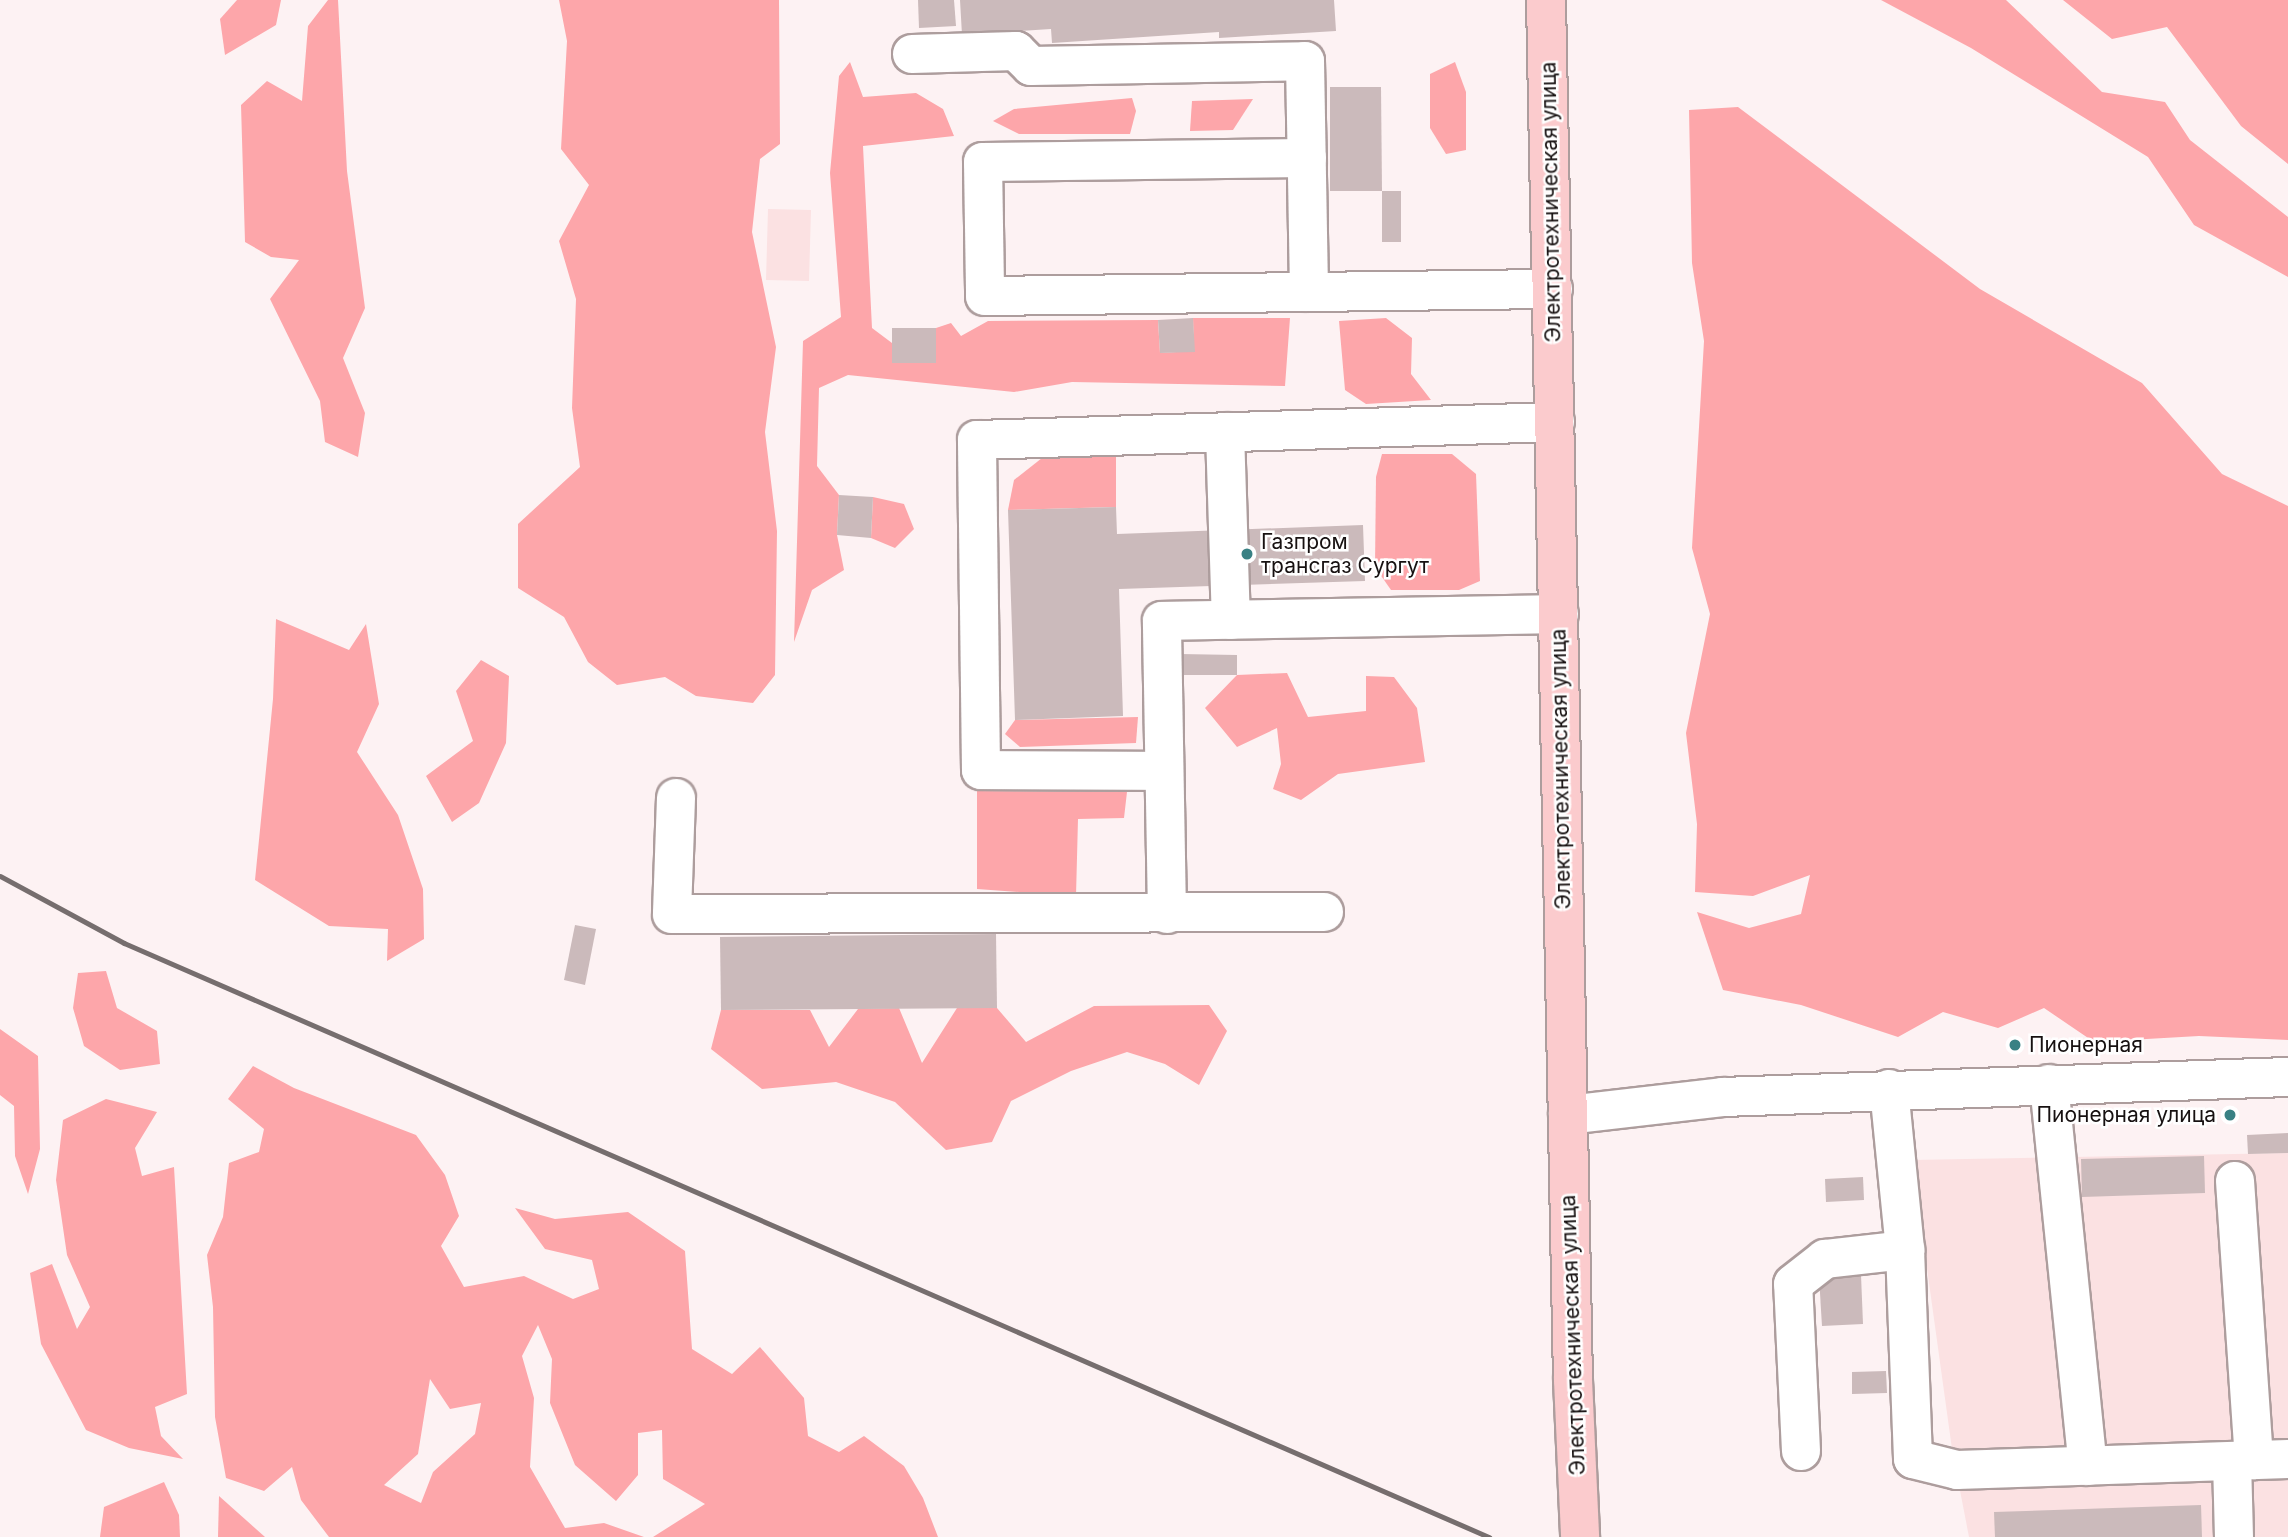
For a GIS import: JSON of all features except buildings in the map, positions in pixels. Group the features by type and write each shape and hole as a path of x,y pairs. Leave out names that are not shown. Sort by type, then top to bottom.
{"main road":[{"name":"Электротехническая улица","path":"1546,0 1573,1380 1580,1537"}],"street":[{"path":"912,54 1016,51 1031,66 1305,61 1309,292"},
{"path":"1307,158 983,162 985,296 1553,289"},
{"path":"1164,771 981,770 977,440 1555,422"},
{"path":"1225,432 1231,620"},
{"path":"1167,914 1162,621 1559,614"},
{"path":"676,798 672,914 1324,912"},
{"path":"1568,1115 1723,1097 1889,1089 2288,1077"},
{"path":"2049,1084 2088,1466"},
{"path":"1889,1089 1905,1250 1913,1460 1957,1470 2258,1460"},
{"path":"2234,1537 2258,1460 2235,1181"},
{"path":"1801,1451 1793,1284 1825,1259 1905,1250"}],"shaded area":[{"path":"237,0 281,0 276,25 225,55 220,19"},
{"path":"328,0 338,0 347,171 365,308 343,358 365,413 358,457 325,442 320,401 270,299 299,260 271,257 245,242 241,105 267,81 302,101 308,26"},
{"path":"559,0 779,0 780,144 760,159 752,232 776,347 765,432 777,531 775,675 753,703 696,696 665,677 617,685 588,662 564,617 518,588 518,524 580,467 572,408 576,299 559,241 589,185 561,149 567,41"},
{"path":"1881,0 2006,0 2102,92 2165,102 2190,140 2288,217 2288,277 2194,225 2148,157 1971,48"},
{"path":"2063,0 2288,0 2288,164 2241,126 2167,27 2112,39"},
{"path":"850,62 863,97 916,93 943,109 954,136 863,146 872,328 892,343 936,363 936,328 951,323 961,336 988,321 1158,320 1160,353 1194,351 1193,318 1290,318 1285,386 1072,382 1014,392 848,375 819,388 817,466 839,495 837,535 844,570 812,590 794,642 803,341 841,317 830,173 839,76"},
{"path":"1455,62 1466,92 1466,150 1446,154 1430,128 1430,74"},
{"path":"1132,98 1136,111 1130,134 1019,134 993,121 1014,109"},
{"path":"1253,99 1233,130 1190,131 1192,101"},
{"path":"1738,107 1980,289 2142,383 2222,474 2288,506 2288,1040 2199,1036 2094,1042 2044,1008 1998,1028 1943,1012 1898,1037 1801,1005 1723,990 1697,912 1749,928 1801,914 1810,875 1753,896 1695,892 1697,824 1686,733 1710,614 1692,548 1704,341 1692,263 1689,110"},
{"path":"768,209 811,210 809,281 766,280"},
{"path":"1386,318 1412,338 1411,374 1431,400 1366,404 1345,390 1339,321"},
{"path":"1382,454 1452,454 1476,474 1480,581 1459,590 1391,590 1375,567 1376,477"},
{"path":"1116,456 1116,507 1008,510 1014,480 1042,458"},
{"path":"873,497 904,504 914,529 895,548 871,538"},
{"path":"276,619 349,650 366,624 379,704 357,752 398,815 423,889 424,939 387,961 388,929 329,926 255,880 273,699"},
{"path":"481,660 509,676 506,743 479,803 452,822 426,776 473,741 456,691"},
{"path":"1287,673 1308,717 1366,711 1366,676 1394,677 1417,708 1425,762 1338,774 1301,800 1273,789 1281,764 1277,728 1237,747 1205,708 1237,675"},
{"path":"1138,717 1136,743 1020,747 1005,734 1015,720"},
{"path":"977,791 1127,792 1124,818 1078,819 1076,896 977,889"},
{"path":"106,971 117,1008 157,1031 160,1064 120,1070 84,1046 73,1008 78,973"},
{"path":"1209,1005 1227,1031 1199,1085 1165,1064 1127,1052 1071,1071 1011,1101 992,1142 946,1150 895,1102 836,1082 762,1089 711,1049 721,1010 810,1010 829,1047 858,1009 899,1008 922,1063 957,1008 997,1008 1026,1042 1094,1006"},
{"path":"0,1029 38,1056 40,1149 28,1194 15,1156 14,1106 0,1095"},
{"path":"253,1066 294,1088 416,1135 445,1175 459,1216 441,1246 464,1287 524,1276 573,1299 599,1289 592,1260 545,1249 515,1208 555,1219 628,1212 685,1251 692,1349 732,1374 760,1347 804,1398 808,1436 839,1452 864,1436 904,1466 923,1498 938,1537 653,1537 705,1504 663,1479 662,1430 638,1433 638,1475 616,1501 575,1465 550,1403 552,1359 538,1325 522,1356 534,1398 530,1467 565,1528 604,1523 644,1537 329,1537 301,1500 292,1467 264,1491 226,1478 215,1417 213,1307 207,1255 223,1217 229,1163 259,1152 264,1129 228,1099","holes":["430,1379 450,1409 481,1403 475,1434 433,1472 421,1503 384,1485 418,1454"]},
{"path":"106,1099 157,1112 135,1148 142,1176 174,1167 187,1394 155,1407 161,1436 183,1459 129,1448 86,1430 41,1344 30,1273 52,1264 77,1329 90,1307 67,1255 56,1180 63,1120"},
{"path":"2288,1153 2288,1537 1969,1537 1952,1449 1912,1160"},
{"path":"164,1482 179,1515 180,1537 100,1537 104,1507"},
{"path":"219,1496 265,1537 218,1537"}],"railway":[{"path":"0,876 124,943 1489,1537"}],"place":[{"name":"Газпром трансгаз Сургут","path":"1247,554"},
{"name":"Пионерная","path":"2015,1045"},
{"name":"Пионерная улица","path":"2230,1115"}]}
